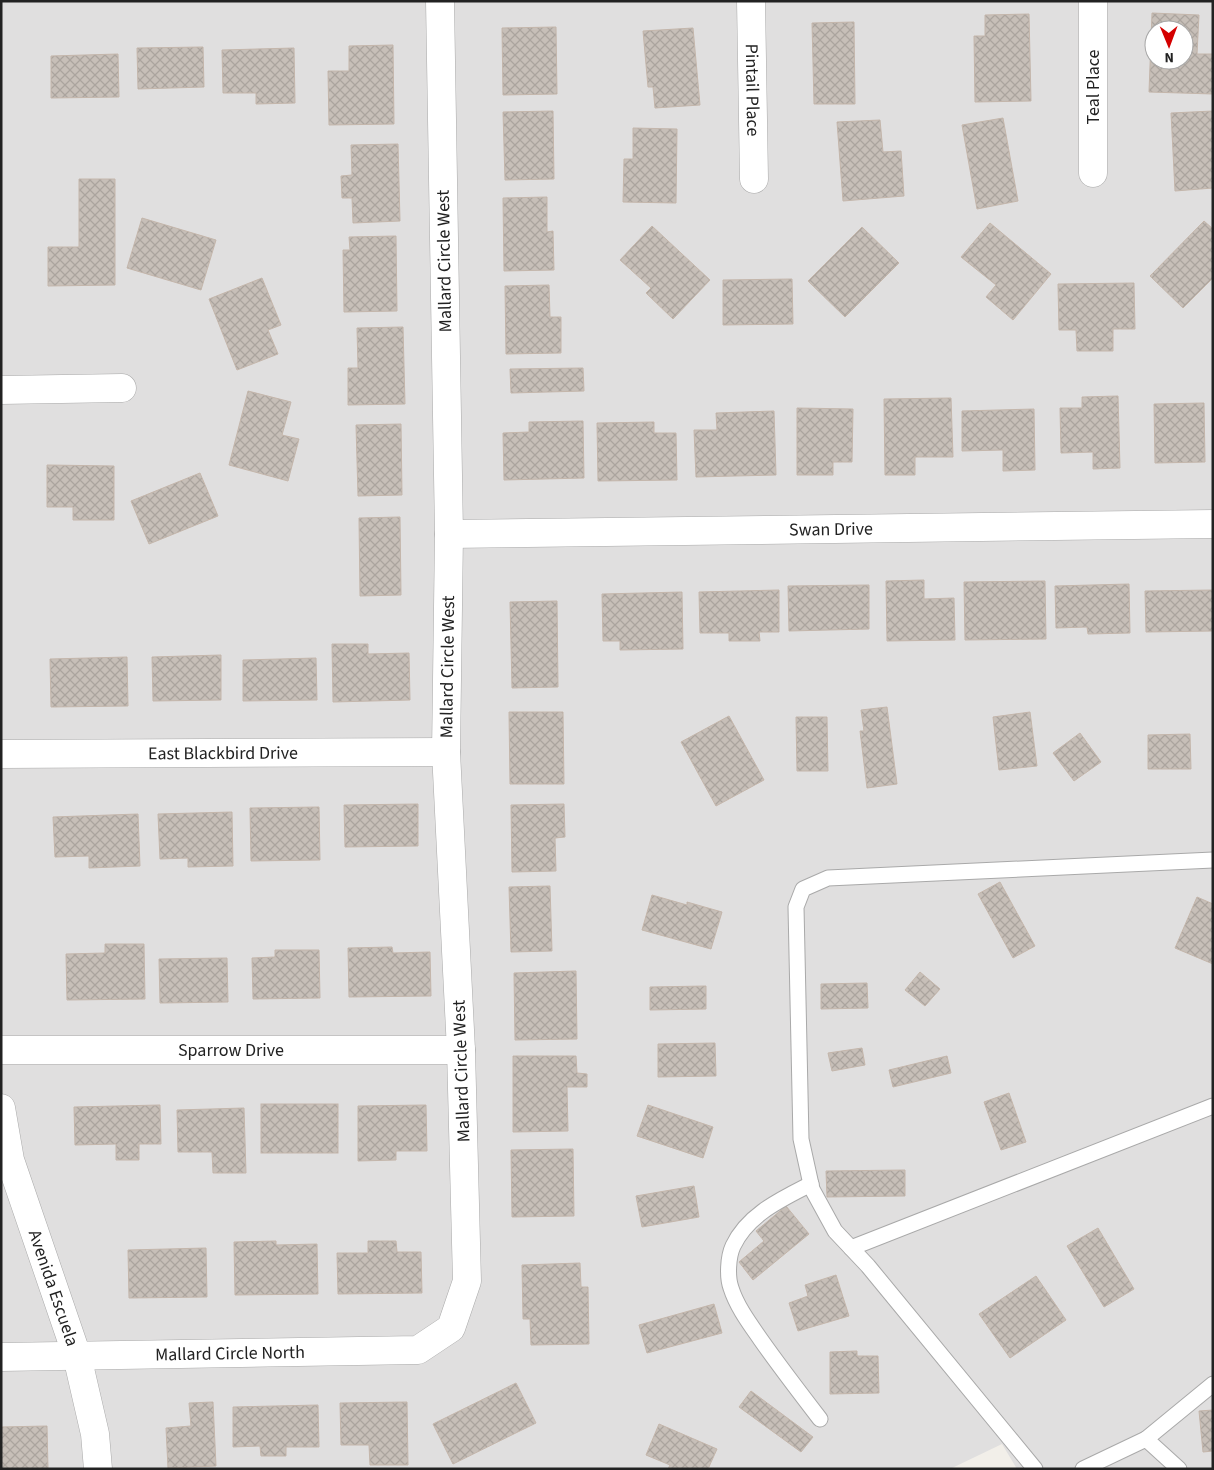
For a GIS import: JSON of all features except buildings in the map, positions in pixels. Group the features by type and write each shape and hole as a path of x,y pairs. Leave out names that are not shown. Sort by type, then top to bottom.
{"street":[{"name":"Mallard Circle West","path":"440,1 449,534 446,752 461,1050 467,1281 451,1328"},
{"name":"Pintail Place","path":"751,1 754,179"},
{"name":"Teal Place","path":"1093,1 1093,173"},
{"path":"1,390 122,388"},
{"name":"Swan Drive","path":"449,534 1213,524"},
{"name":"East Blackbird Drive","path":"1,754 446,752"},
{"name":"Sparrow Drive","path":"1,1050 461,1050"},
{"name":"Avenida Escuela","path":"1,1108 10,1160 77,1356 95,1434 98,1469"},
{"name":"Mallard Circle North","path":"1,1357 418,1350 451,1328"}],"lane":[{"path":"1035,1469 886,1289 835,1231 812,1189 801,1139 796,907 803,888 828,878 1213,860"},
{"path":"851,1248 1213,1106"},
{"path":"811,1184 772,1204 755,1218 741,1233 732,1248 729,1267 730,1287 743,1314 788,1378 820,1419"},
{"path":"1083,1469 1146,1439 1213,1384"},
{"path":"1146,1439 1179,1469"}],"shaded area":[{"path":"1,1 1213,1 1213,1469 1017,1469 1002,1444 950,1469 1,1469"}]}
